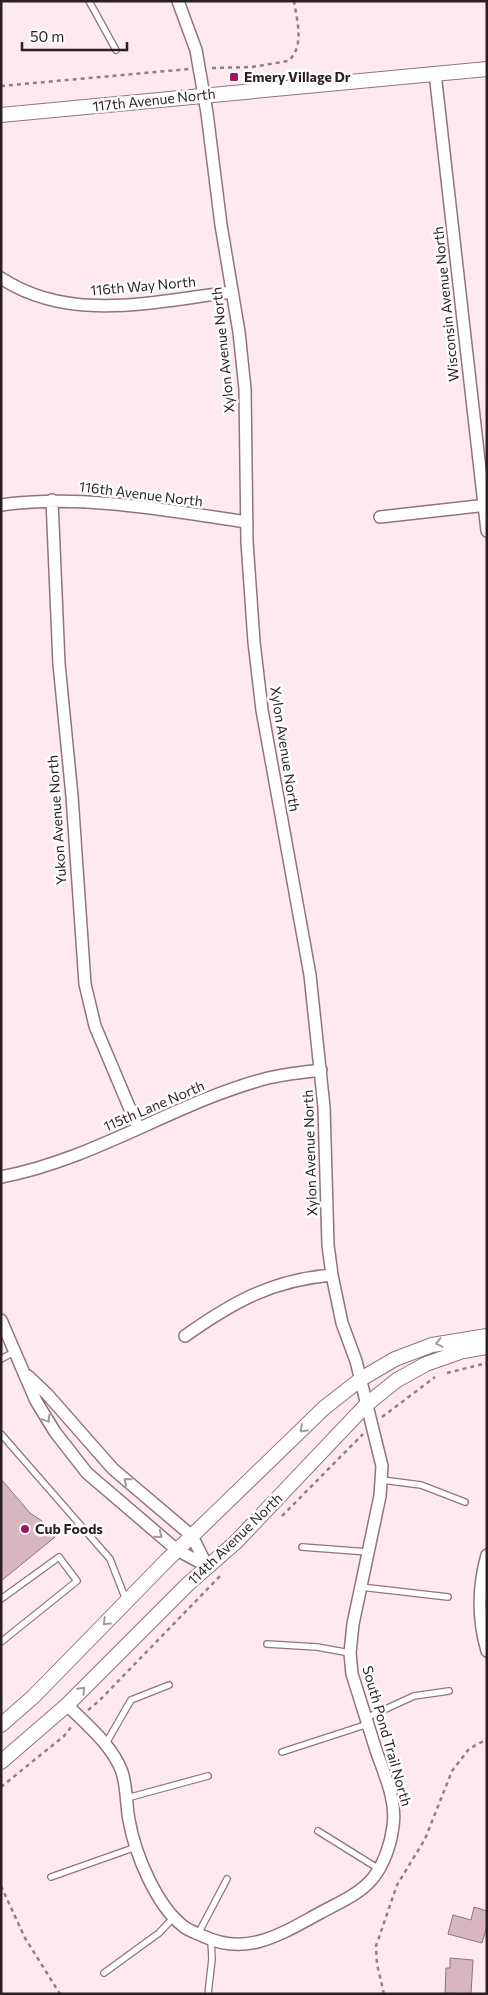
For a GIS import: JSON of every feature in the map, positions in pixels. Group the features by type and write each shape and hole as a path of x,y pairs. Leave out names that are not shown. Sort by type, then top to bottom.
{"street":[{"name":"Xylon Avenue North","path":"178,1 196,50 204,95 245,389 246,522 254,642 262,710 310,975 321,1070 328,1245 332,1275 342,1323 361,1379 367,1404"},
{"name":"117th Avenue North","path":"1,115 487,69"},
{"name":"Wisconsin Avenue North","path":"435,73 487,531"},
{"name":"116th Way North","path":"1,278 16,288 51,301 84,306 119,305 232,292"},
{"name":"116th Avenue North","path":"1,505 52,500 95,501 246,522"},
{"name":"Yukon Avenue North","path":"52,500 59,664 72,796 85,984 95,1026 138,1128"},
{"path":"380,516 485,506"},
{"name":"115th Lane North","path":"1,1177 42,1168 93,1149 138,1128 240,1087 269,1078 321,1070"},
{"path":"184,1336 224,1308 255,1292 305,1278 332,1275"},
{"path":"1,1320 36,1401 55,1432 87,1473 178,1550 207,1566"},
{"path":"1,1725 33,1697 82,1645 324,1408 379,1367 432,1345 487,1336"},
{"name":"114th Avenue North","path":"1,1762 67,1705 115,1655 207,1566 236,1542 367,1404 397,1380 426,1364 463,1351 487,1347"},
{"path":"26,1375 47,1394 113,1469 192,1536 207,1566"},
{"name":"South Pond Trail North","path":"67,1705 105,1745 122,1772 129,1818 136,1847 156,1892 174,1917 184,1927 211,1940 234,1945 259,1943 280,1934 356,1893 378,1869 390,1845 394,1819 393,1802 352,1674 350,1653 382,1480 380,1453 367,1404"},
{"path":"487,1555 483,1572 480,1611 487,1651"}],"lane":[{"path":"88,1 116,50"},
{"path":"1,1359 14,1352"},
{"path":"1,1434 110,1559 127,1602"},
{"path":"382,1480 421,1485 465,1502"},
{"path":"302,1547 368,1552"},
{"path":"1,1599 59,1557 78,1581 1,1642"},
{"path":"361,1588 448,1597"},
{"path":"267,1644 317,1647 350,1653"},
{"path":"105,1745 131,1700 169,1685"},
{"path":"282,1752 367,1721 414,1696 449,1691"},
{"path":"127,1798 208,1776"},
{"path":"318,1831 378,1869"},
{"path":"51,1877 136,1847"},
{"path":"198,1934 227,1879"},
{"path":"104,1973 159,1934 174,1917"},
{"path":"208,1994 212,1959 211,1940"}],"path":[{"path":"208,68 252,67 288,61 297,51 299,42 294,1"},
{"path":"1,86 189,70"},
{"path":"387,1414 435,1376 487,1364"},
{"path":"280,1518 354,1444"},
{"path":"100,1700 225,1572"},
{"path":"1,1787 64,1736"},
{"path":"384,1994 377,1964 376,1946 396,1885 425,1839 448,1777 469,1749 487,1739"},
{"path":"1,1886 25,1938 60,1994"}],"building":[{"name":"Cub Foods","path":"1,1479 30,1513 42,1521 55,1537 1,1581"},
{"path":"474,1907 487,1911 487,1926 482,1943 448,1934 453,1915 471,1920"},
{"path":"450,1958 473,1960 471,1994 445,1993 446,1968 450,1968"}],"place":[{"name":"Emery Village Dr","path":"234,77"},
{"name":"Cub Foods","path":"25,1529"}]}
